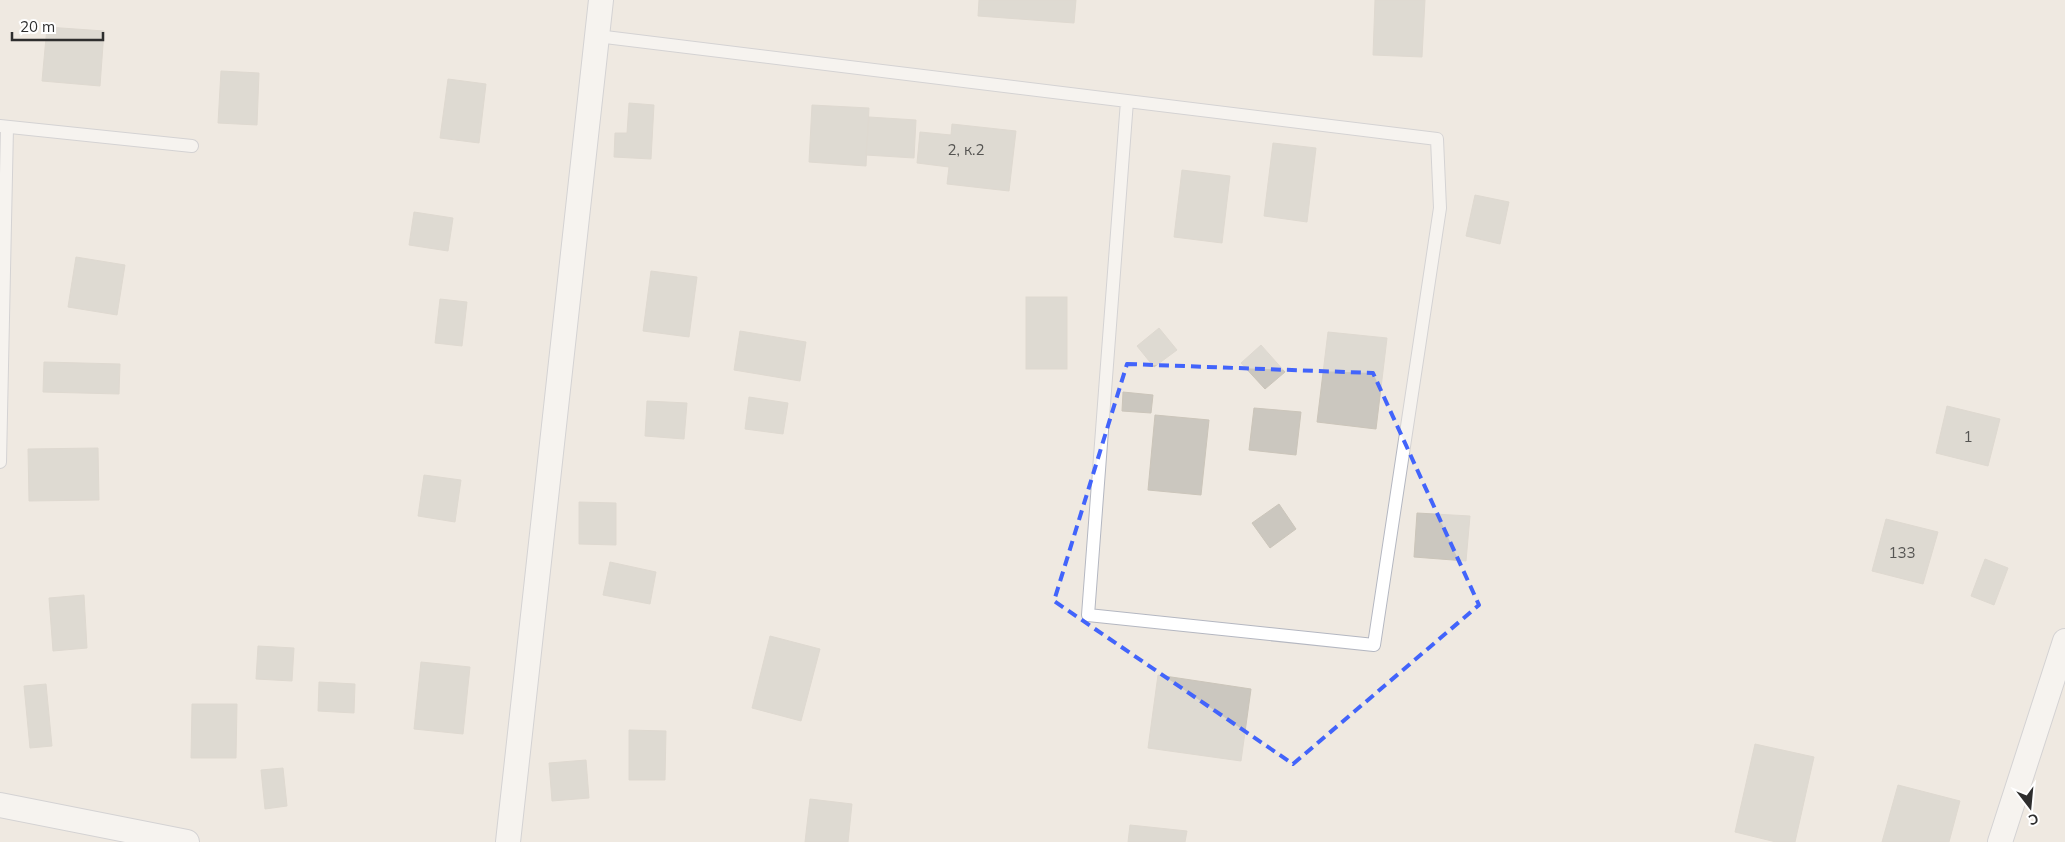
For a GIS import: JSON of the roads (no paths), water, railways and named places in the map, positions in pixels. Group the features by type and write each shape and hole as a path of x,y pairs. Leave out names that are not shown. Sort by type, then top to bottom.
{"street":[{"path":"508,842 601,0"},
{"path":"2000,842 2065,641"},
{"path":"0,805 187,842"}],"lane":[{"path":"597,36 1437,139 1440,208 1374,645 1088,615 1127,101"},
{"path":"0,462 4,127 192,146"}]}
